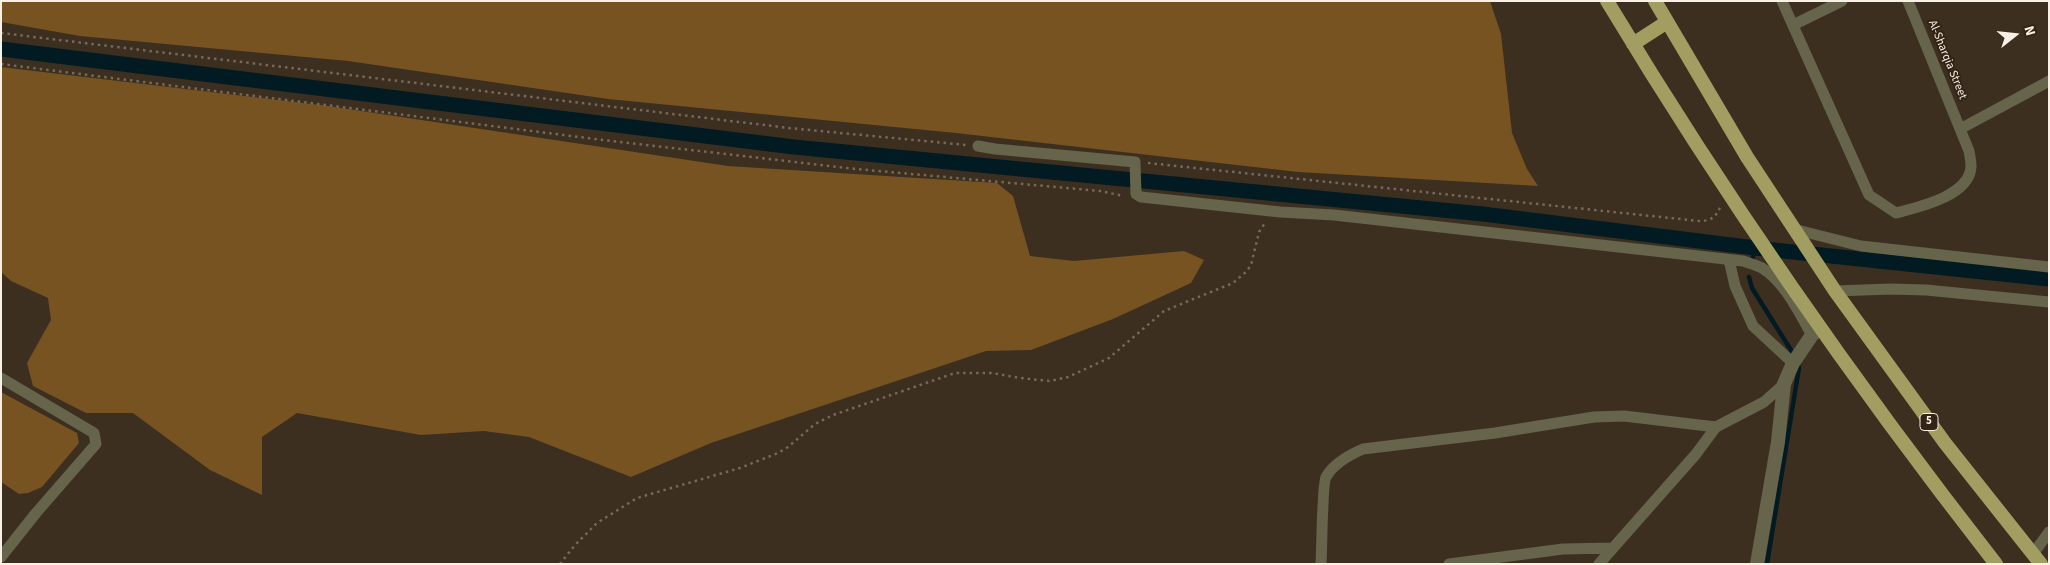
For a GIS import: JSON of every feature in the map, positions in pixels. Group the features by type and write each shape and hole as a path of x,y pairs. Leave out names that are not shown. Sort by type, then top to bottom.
{"highway":[{"path":"1607,1 1727,193 1790,284 1816,331 1996,564"},
{"name":"5","path":"1655,1 1747,157 1824,275 1945,443 2037,559"},
{"path":"1633,44 1667,22"}],"street":[{"name":"Al-Sharqia Street","path":"1782,1 1869,195 1896,213 1932,204 1965,184 1971,168 1969,151 1908,1"},
{"path":"1793,25 1842,1"},
{"path":"1960,129 2049,80"},
{"path":"978,146 1135,162 1136,194 1141,197 1280,212 1334,215 1729,260 1760,267 1786,293 1816,331 1793,363 1784,384 1778,442 1757,564"},
{"path":"1793,229 1861,246 2049,267"},
{"path":"1729,260 1735,286 1752,326 1793,363"},
{"path":"1835,291 1926,290 2049,302"},
{"path":"1,378 94,434 96,444 36,512 1,557"},
{"path":"1599,564 1696,454 1716,428 1764,402 1784,384"},
{"path":"1321,564 1324,478 1348,456 1363,449 1594,417 1624,416 1716,428"},
{"path":"2037,559 2049,532"},
{"path":"1449,564 1563,549 1613,548"}],"path":[{"path":"1,33 790,128 978,146"},
{"path":"1,64 603,140 856,169 1100,191 1141,197"},
{"path":"1135,162 1699,221 1709,221 1715,218 1727,193"},
{"path":"560,564 575,545 597,523 637,498 740,468 778,453 815,424 833,415 954,373 992,373 1050,381 1068,377 1108,358 1164,311 1233,283 1251,265 1259,232 1266,221 1280,212"}],"shaded area":[{"path":"1,1 1490,1 1501,34 1512,133 1527,169 1538,186 1298,172 956,133 608,99 348,61 80,36 1,22"},
{"path":"1,67 328,106 728,166 997,183 1013,196 1030,256 1074,261 1184,251 1204,260 1191,283 1113,319 1031,350 986,351 711,443 631,477 529,437 484,431 421,435 297,413 262,437 262,495 210,470 133,413 86,413 33,386 27,363 51,320 48,298 11,281 1,272"},
{"path":"1,392 77,433 79,443 42,487 28,493 19,494 1,482"}],"waterway":[{"path":"1,49 794,147 1483,214 1755,248 2049,279"},
{"path":"1753,257 1755,248"},
{"path":"1749,277 1752,288 1794,355"},
{"path":"1767,564 1799,368 1797,362"}]}
